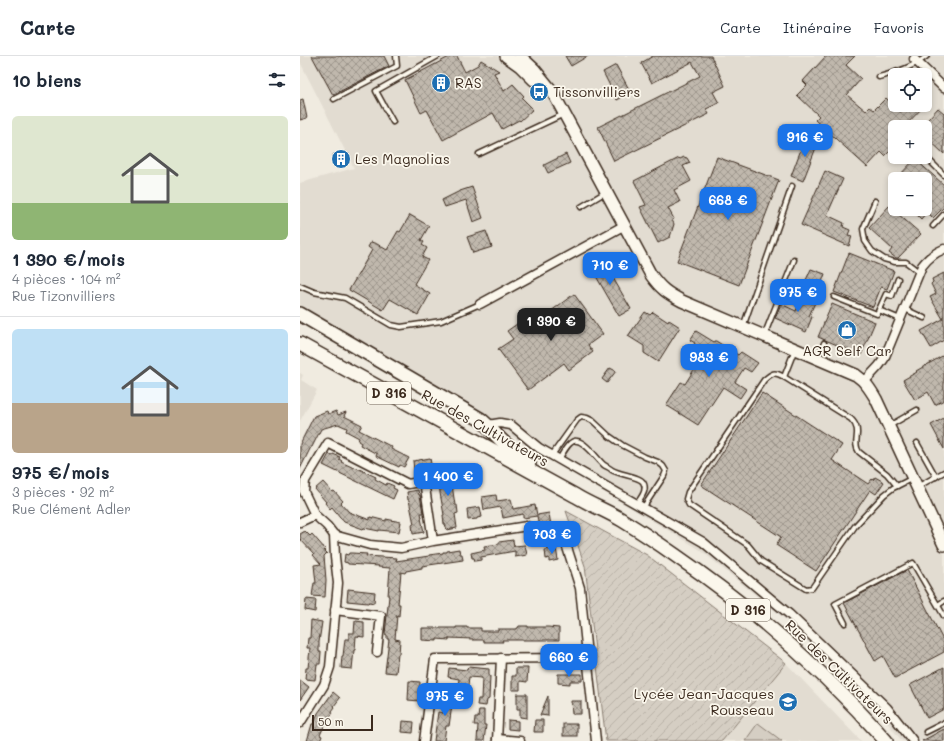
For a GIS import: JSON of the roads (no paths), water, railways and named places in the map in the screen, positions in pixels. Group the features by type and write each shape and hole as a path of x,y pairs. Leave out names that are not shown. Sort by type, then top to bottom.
{"main road":[{"path":"300,314 480,418 488,424 515,453 576,496"},
{"name":"Rue des Cultivateurs","path":"300,344 576,496 621,519 660,544 742,605 785,641 842,694 886,741"},
{"path":"300,350 478,442"},
{"name":"Rue des Cultivateurs","path":"591,504 617,524 691,575 763,631 810,673 877,741"}],"street":[{"path":"515,58 564,114 651,275 660,288 682,301 856,375 872,391 944,545"},
{"path":"916,61 944,88"},
{"path":"480,304 625,225"},
{"path":"864,382 884,359 922,266 928,258 944,249"},
{"path":"488,424 500,423 511,425 539,448 555,458 702,542 789,614 887,708 913,741"},
{"path":"433,541 424,481 408,484 328,443 306,480 304,492 315,514 334,535 370,545 400,548 433,541 527,526 537,536 546,541 564,540 580,588 596,741"},
{"path":"300,522 315,514"},
{"path":"300,723 324,685 330,668 338,584 334,535"},
{"path":"335,610 381,616 377,652"},
{"path":"501,658 497,740 520,741"},
{"path":"424,741 435,659 588,658"}],"lane":[{"path":"334,99 396,66 396,56"},
{"path":"393,122 376,91 438,56"},
{"path":"879,77 901,71 927,56"},
{"path":"479,154 564,114"},
{"path":"932,163 944,175"},
{"path":"743,327 792,186"},
{"path":"581,207 607,192"},
{"path":"875,201 863,229 865,241 872,250 884,259 895,262 906,262 919,272"},
{"path":"933,226 944,214"},
{"path":"764,336 794,260"},
{"path":"834,297 877,314 886,294 892,296 898,279"},
{"path":"300,286 314,292 344,298 391,325 401,328 441,321 480,304"},
{"path":"904,309 924,318"},
{"path":"879,310 900,319"},
{"path":"818,359 824,343"},
{"path":"784,377 795,349"},
{"path":"897,486 887,474 858,452 856,448 857,428 856,424 851,419 778,373 770,374 764,380 688,492 686,499 689,505 748,545 761,561 806,589 812,588 855,526 884,496 897,486 936,477 944,472"},
{"path":"888,426 917,410"},
{"path":"555,458 577,420 582,417 593,421 622,445 658,462 666,471 664,476 640,506"},
{"path":"555,458 568,445 577,440 614,472 642,480 645,491 640,506"},
{"path":"917,443 936,477"},
{"path":"846,623 835,604 913,563 944,616"},
{"path":"938,605 944,601"},
{"path":"926,732 944,723"}],"place":[{"name":"RAS","path":"441,83"},
{"name":"Tissonvilliers","path":"539,92"},
{"name":"Les Magnolias","path":"341,159"},
{"name":"AGR Self Car","path":"847,330"},
{"name":"Lycée Jean-Jacques Rousseau","path":"788,702"}]}
